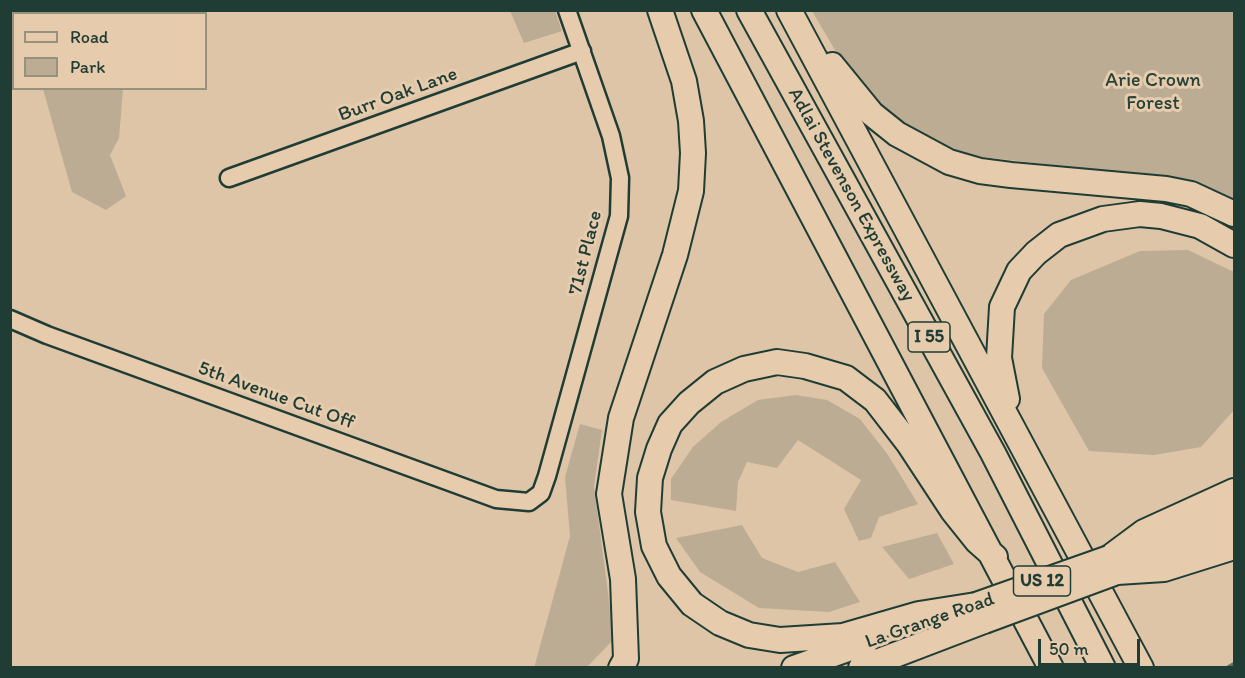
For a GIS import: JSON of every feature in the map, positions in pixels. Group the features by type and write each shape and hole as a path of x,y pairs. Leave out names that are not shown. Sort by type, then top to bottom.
{"highway":[{"path":"621,668 626,659 623,579 609,494 621,418 675,255 692,182 691,121 684,81 660,10"},
{"name":"I 55","path":"704,10 994,557 1046,661"},
{"name":"Adlai Stevenson Expressway","path":"750,10 993,453 1103,668"},
{"path":"789,10 1143,668"},
{"path":"798,10 831,63 872,114 897,134 933,155 980,171 1182,192 1234,214"},
{"path":"1041,478 1008,400 999,358 1002,307 1019,271 1036,253 1059,235 1086,223 1120,215 1161,216 1178,220 1200,226 1234,245"},
{"path":"929,632 780,640 749,635 720,623 692,604 669,576 654,546 648,512 650,478 670,424 689,403 715,382 744,369 777,363 806,366 846,378 875,400 909,444 953,511 977,541 994,557"},
{"path":"1113,565 1154,551 1234,491"},
{"path":"1113,565 1154,551 1234,547"},
{"name":"La Grange Road","path":"794,668 929,632 1113,565"},
{"path":"899,668 929,632"},
{"name":"La Grange Road","path":"861,668 929,632"}],"main road":[{"path":"1154,551 1234,512"},
{"path":"1154,551 1234,531"}],"street":[{"name":"71st Place","path":"529,502 541,493 547,476 619,216 620,178 611,136 567,10"},
{"name":"Burr Oak Lane","path":"229,178 582,51"},
{"name":"5th Avenue Cut Off","path":"10,319 47,335 496,500 529,502"}],"green space":[{"path":"510,11 555,11 562,31 524,43"},
{"name":"Arie Crown Forest","path":"812,11 1234,11 1234,200 1196,181 974,156 932,141 902,122 875,99 845,67"},
{"path":"43,90 123,90 119,138 110,155 126,196 106,210 72,192"},
{"path":"1188,250 1234,272 1234,410 1201,447 1154,455 1089,451 1042,368 1044,314 1071,280 1140,251"},
{"path":"796,395 827,400 860,419 888,455 918,504 879,517 871,538 859,541 844,509 861,480 798,440 777,468 747,462 738,482 736,511 671,500 671,479 693,447 721,422 758,400"},
{"path":"580,424 602,430 594,486 614,639 587,667 534,668 570,536 565,477"},
{"path":"742,525 762,558 798,572 835,562 860,602 829,612 759,608 700,572 676,538"},
{"path":"937,533 954,564 909,579 882,547"}],"waterway":[{"path":"1227,668 1234,664"}]}
